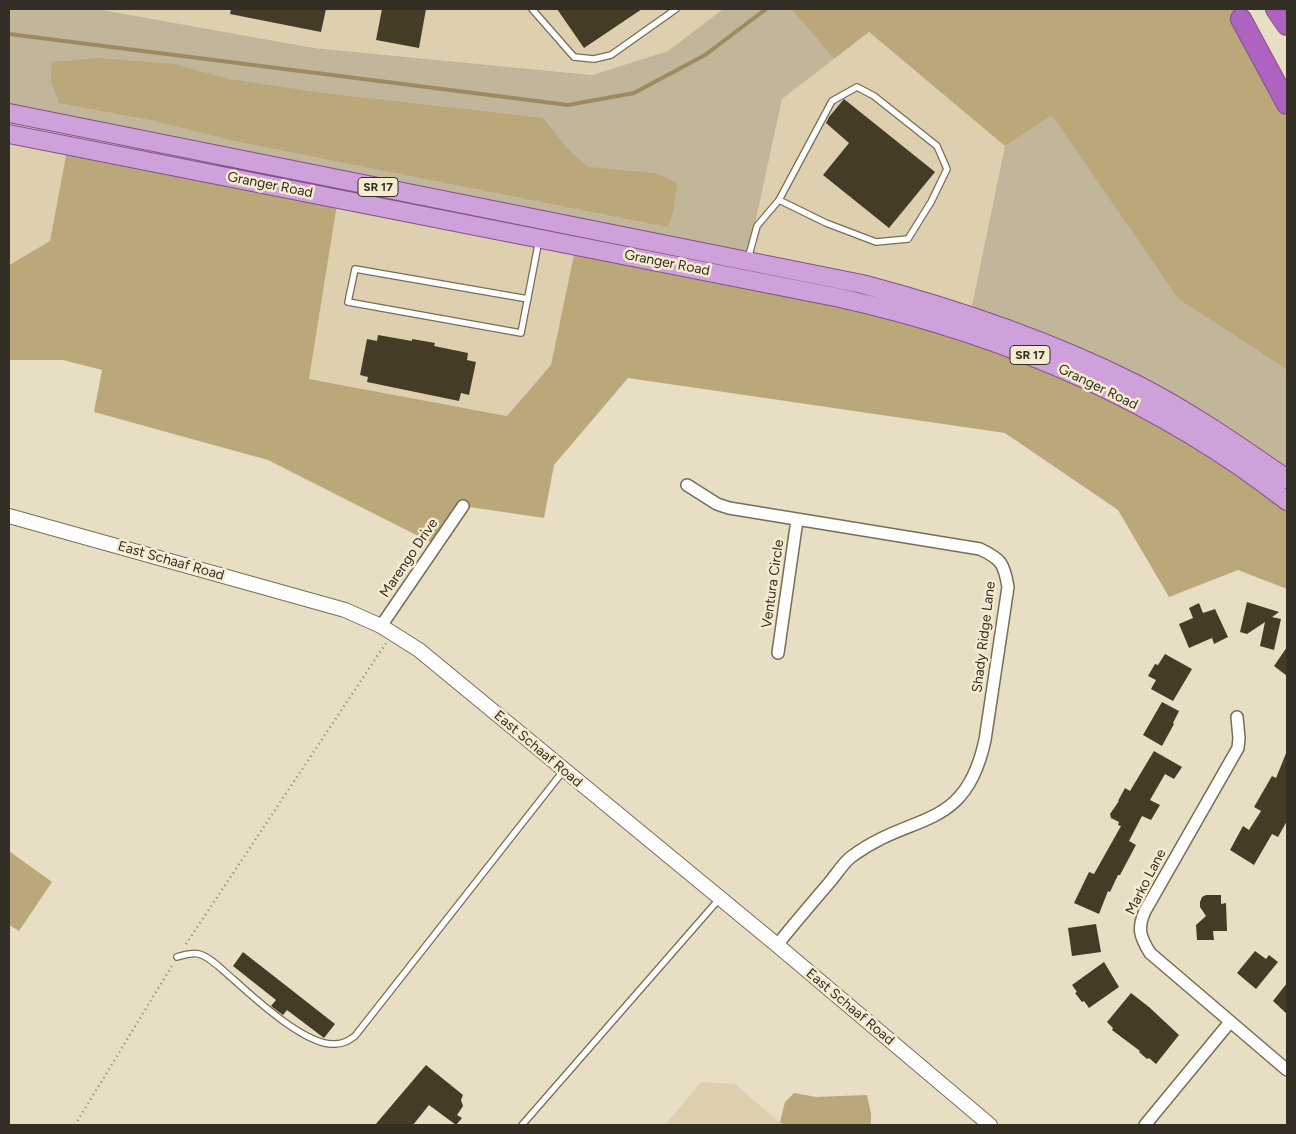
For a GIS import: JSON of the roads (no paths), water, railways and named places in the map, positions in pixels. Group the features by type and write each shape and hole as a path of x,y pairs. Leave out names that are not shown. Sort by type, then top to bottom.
{"highway":[{"path":"1276,9 1287,25"},
{"path":"1237,14 1287,86"},
{"path":"1237,14 1287,104"}],"main road":[{"name":"Granger Road","path":"9,113 862,284 919,299 1027,335 1137,385 1232,441 1287,479"},
{"name":"Granger Road","path":"9,134 745,279 883,308 958,329 1016,350 1113,392 1204,443 1287,501"},
{"path":"745,279 748,261"}],"street":[{"name":"Shady Ridge Lane","path":"687,485 717,504 798,520 980,549 992,554 1001,562 1006,574 1008,587 982,757 975,776 962,795 950,807 932,818 878,840 850,858 777,945"},
{"name":"Marengo Drive","path":"387,630 463,506"},
{"name":"East Schaaf Road","path":"9,516 345,610 387,630 419,650 777,945 990,1125"},
{"name":"Ventura Circle","path":"778,653 798,520"},
{"name":"Marko Lane","path":"1237,717 1238,748 1140,921 1140,932 1143,942 1150,953 1287,1070"},
{"path":"1145,1125 1230,1022"}],"lane":[{"path":"532,9 574,57 594,59 611,55 676,9"},
{"path":"748,261 757,226 778,200 832,101 842,94 857,88 874,96 938,146 947,169 908,239 876,242 826,223 778,200"},
{"path":"528,299 355,268 348,302 521,333 528,299 539,238"},
{"path":"177,957 187,954 199,954 213,962 278,1019 320,1042 332,1045 345,1043 355,1036 564,770"},
{"path":"522,1125 720,898"}],"waterway":[{"path":"9,34 568,105 634,93 705,55 766,9"}]}
